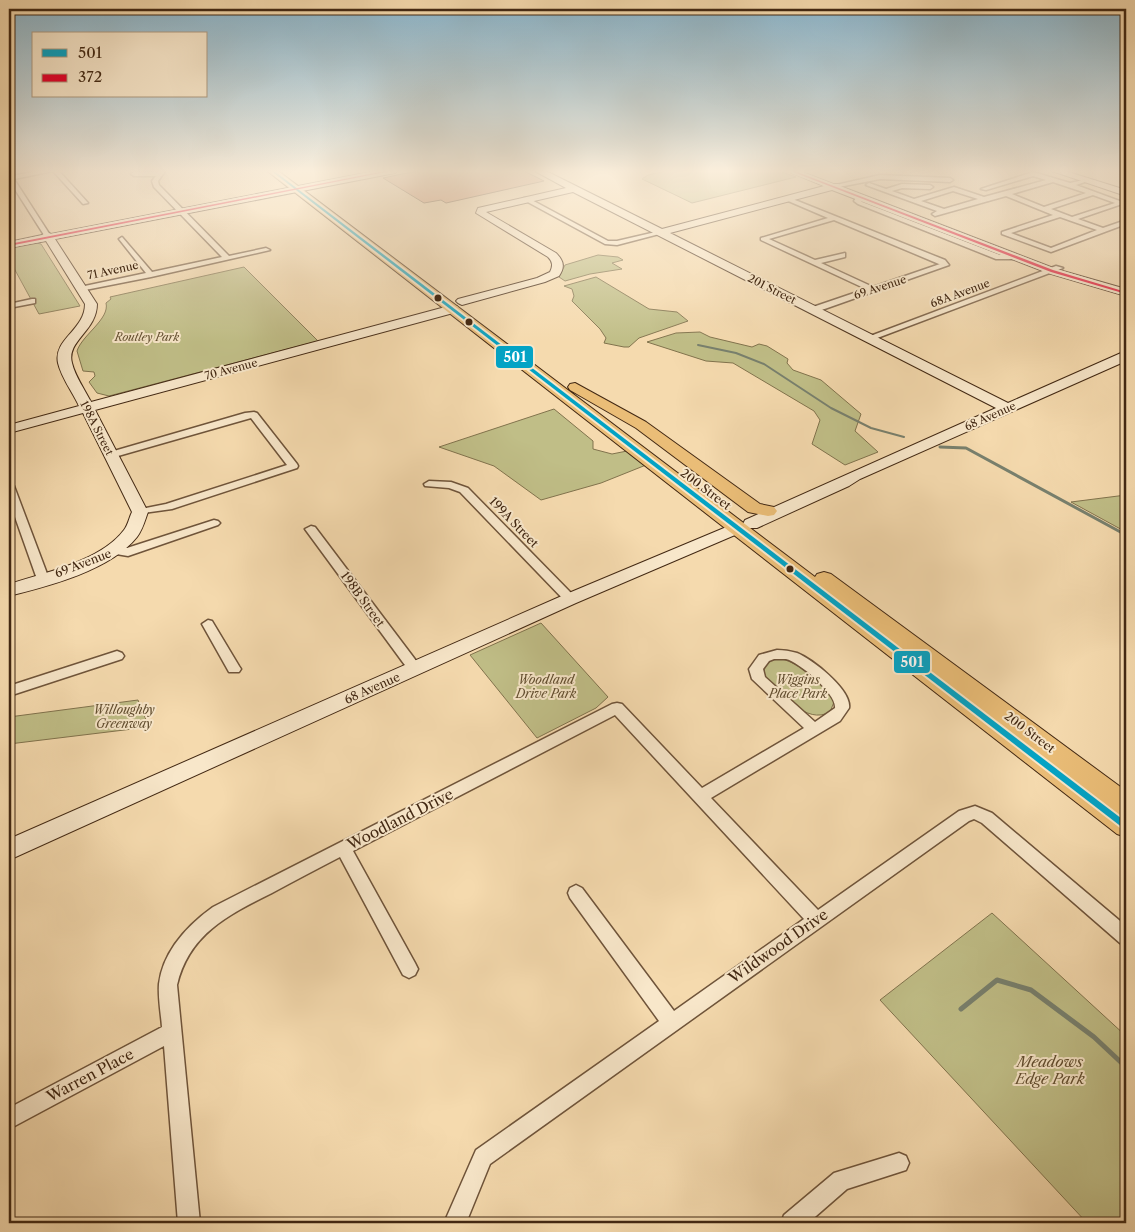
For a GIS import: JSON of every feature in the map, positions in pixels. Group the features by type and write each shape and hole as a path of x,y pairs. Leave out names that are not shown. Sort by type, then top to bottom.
{"main road":[{"name":"200 Street","path":"352,227 469,311 481,316 575,387 744,526 1126,804"},
{"name":"200 Street","path":"457,302 1126,826"},
{"path":"575,387 641,425 754,508 768,511"}],"street":[{"path":"42,227 83,289"},
{"path":"9,243 93,227"},
{"path":"197,227 227,258"},
{"path":"506,227 552,255 557,260 558,267"},
{"path":"577,227 610,244 681,227"},
{"name":"201 Street","path":"649,227 1008,408"},
{"path":"804,227 763,240 872,290"},
{"name":"69 Avenue","path":"813,310 941,267 945,263 858,227"},
{"path":"938,227 1014,257 1126,288"},
{"path":"946,227 1126,293"},
{"path":"1021,227 1004,233 1064,254"},
{"path":"1097,227 1104,230"},
{"path":"1052,250 1111,227"},
{"path":"122,239 151,275"},
{"name":"71 Avenue","path":"83,289 266,250"},
{"path":"814,263 842,255"},
{"name":"70 Avenue","path":"9,429 541,280 555,274 558,267"},
{"name":"68A Avenue","path":"869,338 1056,269"},
{"name":"198A Street","path":"83,289 92,304 93,311 88,322 68,343 64,357 110,455 140,512"},
{"path":"9,306 32,301"},
{"name":"68 Avenue","path":"9,850 570,600 843,483 854,476 1126,356"},
{"path":"110,455 248,415 254,416 293,466 168,507 140,512 131,533 114,550"},
{"name":"68 Avenue","path":"768,511 835,479 854,476"},
{"name":"199A Street","path":"429,484 451,485 464,490 570,600"},
{"path":"9,486 43,579"},
{"name":"69 Avenue","path":"9,590 88,563 114,550 128,552 214,523"},
{"name":"198B Street","path":"311,529 415,669"},
{"path":"208,624 234,669"},
{"path":"701,796 814,729 840,712 843,706 840,695 832,686 794,657 780,654 764,658 756,669 759,679 814,729"},
{"path":"9,690 40,679 85,668 117,656"},
{"name":"Woodland Drive","path":"189,1223 168,986 178,954 192,934 223,910 617,708 816,920"},
{"name":"Wildwood Drive","path":"454,1223 483,1157 954,821 964,816 975,812 992,823 1126,936"},
{"path":"344,848 410,969"},
{"path":"576,893 671,1022"},
{"name":"Warren Place","path":"9,1120 172,1032"},
{"path":"792,1223 841,1180 899,1163"}],"green space":[{"path":"41,244 80,306 39,314 9,259 9,247"},
{"path":"598,255 618,257 623,260 612,263 622,269 590,274 565,281 559,277 565,265"},
{"name":"Routley Park","path":"244,267 318,341 109,396 97,393 89,382 95,376 94,372 83,371 77,351 84,339 104,315 106,303 111,299 110,297"},
{"path":"596,277 649,309 677,312 688,321 639,338 629,347 604,343 606,338 600,329 572,301 574,296 572,289 564,286"},
{"path":"700,332 710,337 752,347 759,344 767,346 788,359 787,363 793,370 821,380 861,414 855,431 878,452 845,465 812,444 820,420 814,411 733,363 706,361 647,342 676,333"},
{"path":"554,409 593,441 593,449 612,454 627,451 646,465 601,483 541,500 494,466 439,447"},
{"path":"1126,495 1126,532 1071,502"},
{"name":"Woodland Drive Park","path":"541,623 608,697 596,708 537,738 470,655"},
{"name":"Wiggins Place Park","path":"781,659 804,670 825,689 834,702 830,712 821,715 804,711 767,679 764,673 765,666 772,660"},
{"name":"Willoughby Greenway","path":"138,700 149,727 9,744 9,717"},
{"name":"Meadows Edge Park","path":"992,913 1126,1036 1126,1223 1087,1223 880,1000"}],"waterway":[{"path":"698,345 736,353 764,364 831,408 871,428 904,437"},
{"path":"940,447 966,448 1126,535"},
{"path":"961,1009 997,980 1031,990 1094,1037 1126,1067"}],"transit line":[{"name":"372","path":"9,245 99,227"},
{"name":"501","path":"346,227 1126,826"},
{"name":"372","path":"939,227 1052,271 1126,293"}]}
